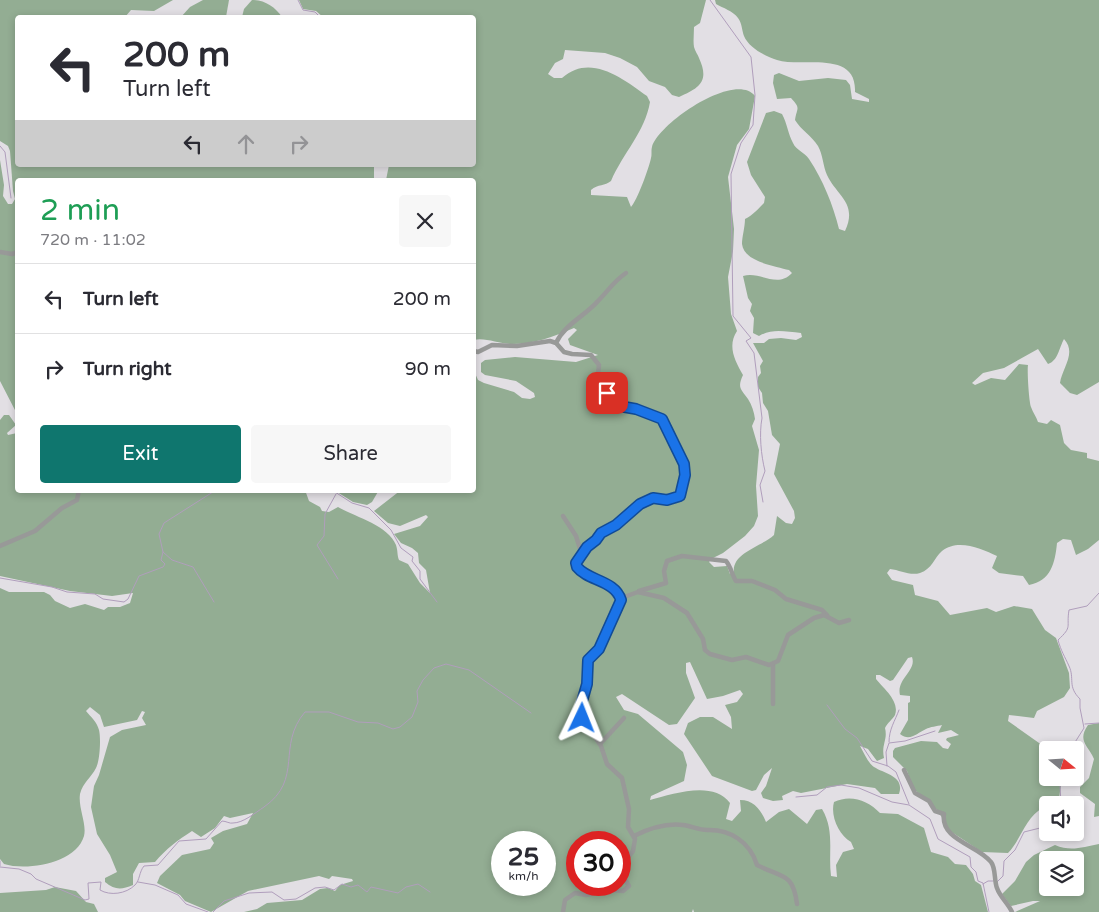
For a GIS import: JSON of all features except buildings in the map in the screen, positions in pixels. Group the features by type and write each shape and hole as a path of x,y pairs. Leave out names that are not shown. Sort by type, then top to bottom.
{"street":[{"path":"0,252 15,253"},
{"path":"556,343 563,331 588,311 610,286 626,273"},
{"path":"476,352 492,345 517,346 532,342 556,343 564,352 594,357 600,369 596,380 597,385 616,404 662,419 685,469 680,496 672,500 653,498 644,501 616,525 604,530 576,563 578,569 605,582 619,595 621,600"},
{"path":"0,546 35,531 62,508 77,500 78,493"},
{"path":"563,516 576,536 582,555"},
{"path":"563,912 565,900 572,894 628,889 629,882 620,870 622,862 635,846 634,836 628,827 629,810 622,778 607,764 600,744 584,721 581,699 587,684 588,660 599,649 621,600 629,594 666,583 664,571 667,561 682,556 720,559 726,560 729,564 731,575 736,581 752,581 775,590 786,599 822,610 839,623 849,620"},
{"path":"638,592 664,598 684,610 699,630 705,650 710,654 732,660 746,657 765,664 773,664"},
{"path":"774,704 773,664 780,656 788,635 814,618 828,616"},
{"path":"600,744 624,718"},
{"path":"904,770 915,793 928,801 935,812 944,814 943,820 949,833 992,862 998,891 1012,912"},
{"path":"634,836 658,827 673,824 707,830 715,828 734,836 753,852 757,865 784,876 793,883 797,904"}],"green space":[{"path":"0,0 173,0 154,11 131,10 127,15 15,15 15,167 374,167 374,178 15,178 15,199 10,151 8,146 0,141"},
{"path":"203,0 229,0 226,15 183,15 190,7"},
{"path":"252,0 261,1 276,10 280,15 242,15 244,9"},
{"path":"299,0 706,0 700,23 694,27 694,47 702,66 703,79 697,87 686,94 679,97 672,95 665,87 649,81 637,67 605,53 565,50 563,59 555,63 548,74 554,78 562,78 573,71 595,68 617,76 647,96 650,102 639,133 611,181 591,190 591,195 627,197 631,207 645,176 652,147 668,125 699,103 715,95 731,90 745,90 755,96 749,129 737,145 728,177 734,229 733,251 728,277 731,314 737,331 732,348 743,375 740,383 741,388 753,411 755,419 752,426 759,450 756,486 758,516 754,526 745,536 709,562 714,567 727,566 730,574 734,573 734,566 742,555 774,535 777,516 786,523 792,524 795,518 794,511 774,474 780,444 772,435 768,411 763,403 762,393 758,387 758,377 761,373 760,366 763,361 753,343 764,343 769,339 781,338 796,340 802,337 801,333 785,331 774,331 759,336 753,333 754,318 750,311 752,304 748,298 743,276 750,275 781,280 792,273 789,270 754,259 744,250 742,244 745,219 764,203 765,197 751,175 747,162 766,113 774,111 782,114 794,145 809,159 823,184 831,202 839,229 845,231 849,213 845,200 827,175 818,146 795,120 798,108 796,104 791,98 777,99 773,83 774,75 779,73 799,81 828,78 846,80 850,85 852,99 869,102 869,99 855,92 853,79 847,70 838,65 787,62 777,60 758,51 746,40 738,18 716,4 715,0 1099,0 1099,382 1077,395 1070,393 1060,383 1069,355 1068,344 1064,339 1056,357 1048,364 1038,349 1004,368 983,373 972,383 975,385 991,378 1005,380 1019,364 1028,365 1030,404 1038,422 1047,424 1051,420 1060,425 1064,443 1071,450 1087,453 1087,458 1099,461 1099,540 1088,549 1076,555 1071,540 1063,539 1057,543 1053,564 1047,575 1042,580 1029,585 1023,576 999,573 992,568 997,556 977,548 962,545 948,547 942,551 930,566 920,573 916,574 890,569 887,573 892,580 913,585 915,595 938,601 950,615 987,608 996,612 1014,606 1032,609 1045,630 1056,638 1069,673 1070,688 1064,697 1037,711 1034,718 1009,715 1008,721 1039,743 1039,786 1061,786 1059,796 1039,796 1039,811 1028,822 1017,842 1008,853 982,852 950,831 938,811 913,788 907,771 893,757 895,748 921,741 937,742 943,748 948,749 951,744 946,740 947,738 959,735 951,730 938,733 942,725 928,728 910,737 900,734 908,720 910,696 900,695 900,689 903,680 912,667 912,657 908,658 893,680 890,681 880,675 876,675 876,679 893,700 896,710 895,715 885,728 884,758 877,761 868,749 860,746 872,765 897,779 900,788 899,794 881,794 875,788 847,784 801,793 793,791 782,796 783,800 773,801 763,798 761,793 766,786 772,768 764,775 756,790 752,791 712,776 684,734 688,723 700,717 713,717 732,729 731,717 725,705 737,702 743,694 740,690 707,699 690,662 686,663 686,673 695,698 677,724 669,725 622,694 616,697 624,710 638,714 683,752 687,765 684,781 651,796 650,800 681,792 703,790 714,792 723,796 730,803 726,819 732,821 741,811 740,800 745,800 756,806 766,822 779,812 789,809 807,824 816,810 822,809 830,834 831,876 837,877 836,865 843,852 854,849 851,842 836,825 833,813 834,802 846,799 858,800 870,805 880,813 898,814 924,828 931,852 948,857 955,864 966,865 973,874 975,881 981,885 988,912 694,912 693,909 692,912 244,912 257,909 267,903 302,900 320,889 328,888 335,891 340,885 353,881 352,879 332,876 329,879 319,876 248,891 211,912 185,901 180,895 157,883 160,876 182,855 210,849 214,843 211,838 223,831 247,824 253,813 230,818 224,816 215,828 201,837 192,831 172,845 155,862 139,863 133,874 133,885 125,888 115,888 109,885 105,882 105,878 117,872 110,855 97,834 91,807 94,786 110,737 122,730 146,725 142,718 145,712 142,711 137,720 104,727 100,715 90,707 86,711 98,727 100,749 96,768 83,786 80,794 85,831 79,846 61,859 37,866 13,866 4,864 0,859 0,588 9,592 44,592 55,601 70,608 85,604 104,610 108,607 120,607 130,603 133,593 112,596 70,591 0,576 0,420 4,415 9,415 15,424 7,433 8,435 15,433 15,493 306,493 309,501 320,507 322,511 329,512 338,507 386,532 396,545 399,560 408,564 420,583 430,593 426,570 419,563 418,553 401,543 394,534 420,526 428,517 426,515 400,526 388,523 374,511 397,493 476,493 476,376 478,380 484,383 514,392 522,398 530,399 535,397 534,393 516,381 485,375 481,372 481,363 485,360 515,357 576,362 598,355 570,345 568,339 577,330 574,328 528,343 512,344 476,340 476,178 386,178 389,167 476,167 476,15 321,15 316,11 303,9"},
{"path":"0,160 4,185 3,196 8,204 12,204 15,199 15,410 0,381"},
{"path":"339,493 377,493 372,502 367,505 353,502"},
{"path":"1099,723 1099,816 1094,817 1095,804 1080,793 1080,787 1084,786 1084,783 1089,778 1094,759 1083,739 1088,725"},
{"path":"1099,844 1099,912 1015,912 1040,901 1011,906 1002,894 1015,881 1026,862 1039,853 1039,896 1084,896 1084,851 1042,851 1055,845 1072,849"},
{"path":"55,887 76,891 86,902 94,904 98,912 0,912 0,893 46,890"}],"waterway":[{"path":"298,0 303,10 315,12 318,15"},
{"path":"710,0 751,57 755,95 753,125 741,143 731,174 733,316 751,338 746,341 754,353 762,418 761,444 765,471 760,485 763,502"},
{"path":"0,146 5,152 11,198"},
{"path":"211,493 164,523 159,534 163,552 172,560 193,567 214,602"},
{"path":"337,493 352,503 369,508 391,530 401,548 413,557 412,561 420,571 420,579 437,602"},
{"path":"336,494 325,514 324,536 317,545 338,579"},
{"path":"0,578 52,587 67,592 95,594 103,599 124,602 128,599 139,576 163,567 165,564 161,560 163,552"},
{"path":"1076,741 1084,728 1080,699 1072,686 1071,671 1058,640 1067,629 1069,610 1087,606 1099,593"},
{"path":"0,867 19,869 31,874 36,879 85,900 89,899 88,883 101,882 100,890 108,893 118,893 127,890 137,883 144,866 158,865 179,841 206,839 222,821 237,823 245,820 276,796 287,774 292,737 305,712 329,712 358,722 378,723 393,729 400,727 412,717 418,702 417,691 423,680 434,668 446,664 469,670 531,713"},
{"path":"827,705 845,729 857,738 872,761 888,766 896,772 909,804"},
{"path":"889,742 891,729 899,710"},
{"path":"1085,724 1099,723"},
{"path":"887,766 886,752 889,743 905,741 935,731"},
{"path":"796,797 817,795 827,787 841,785 859,788 892,802 909,805 930,819 938,839 970,857 971,867 976,872 978,881 983,883 989,912"},
{"path":"1060,786 1061,796"},
{"path":"997,882 1003,876 1004,861 1015,850 1024,832 1039,828"},
{"path":"0,861 0,866"},
{"path":"983,884 993,881"},
{"path":"138,882 155,885 178,895 186,904 208,912"},
{"path":"213,912 224,901 249,893 272,892 284,900 296,899 315,888 325,887 334,890 342,884 351,887 358,885 367,892 371,887 398,893 406,887 418,884 430,892"}],"route":[{"path":"582,718 581,699 587,684 588,660 599,649 621,600 619,595 605,582 588,576 578,569 576,563 581,559 587,547 594,543 604,530 616,525 644,501 653,498 667,500 680,496 685,475 684,464 662,419 636,409 619,406 611,400 607,393"}]}
